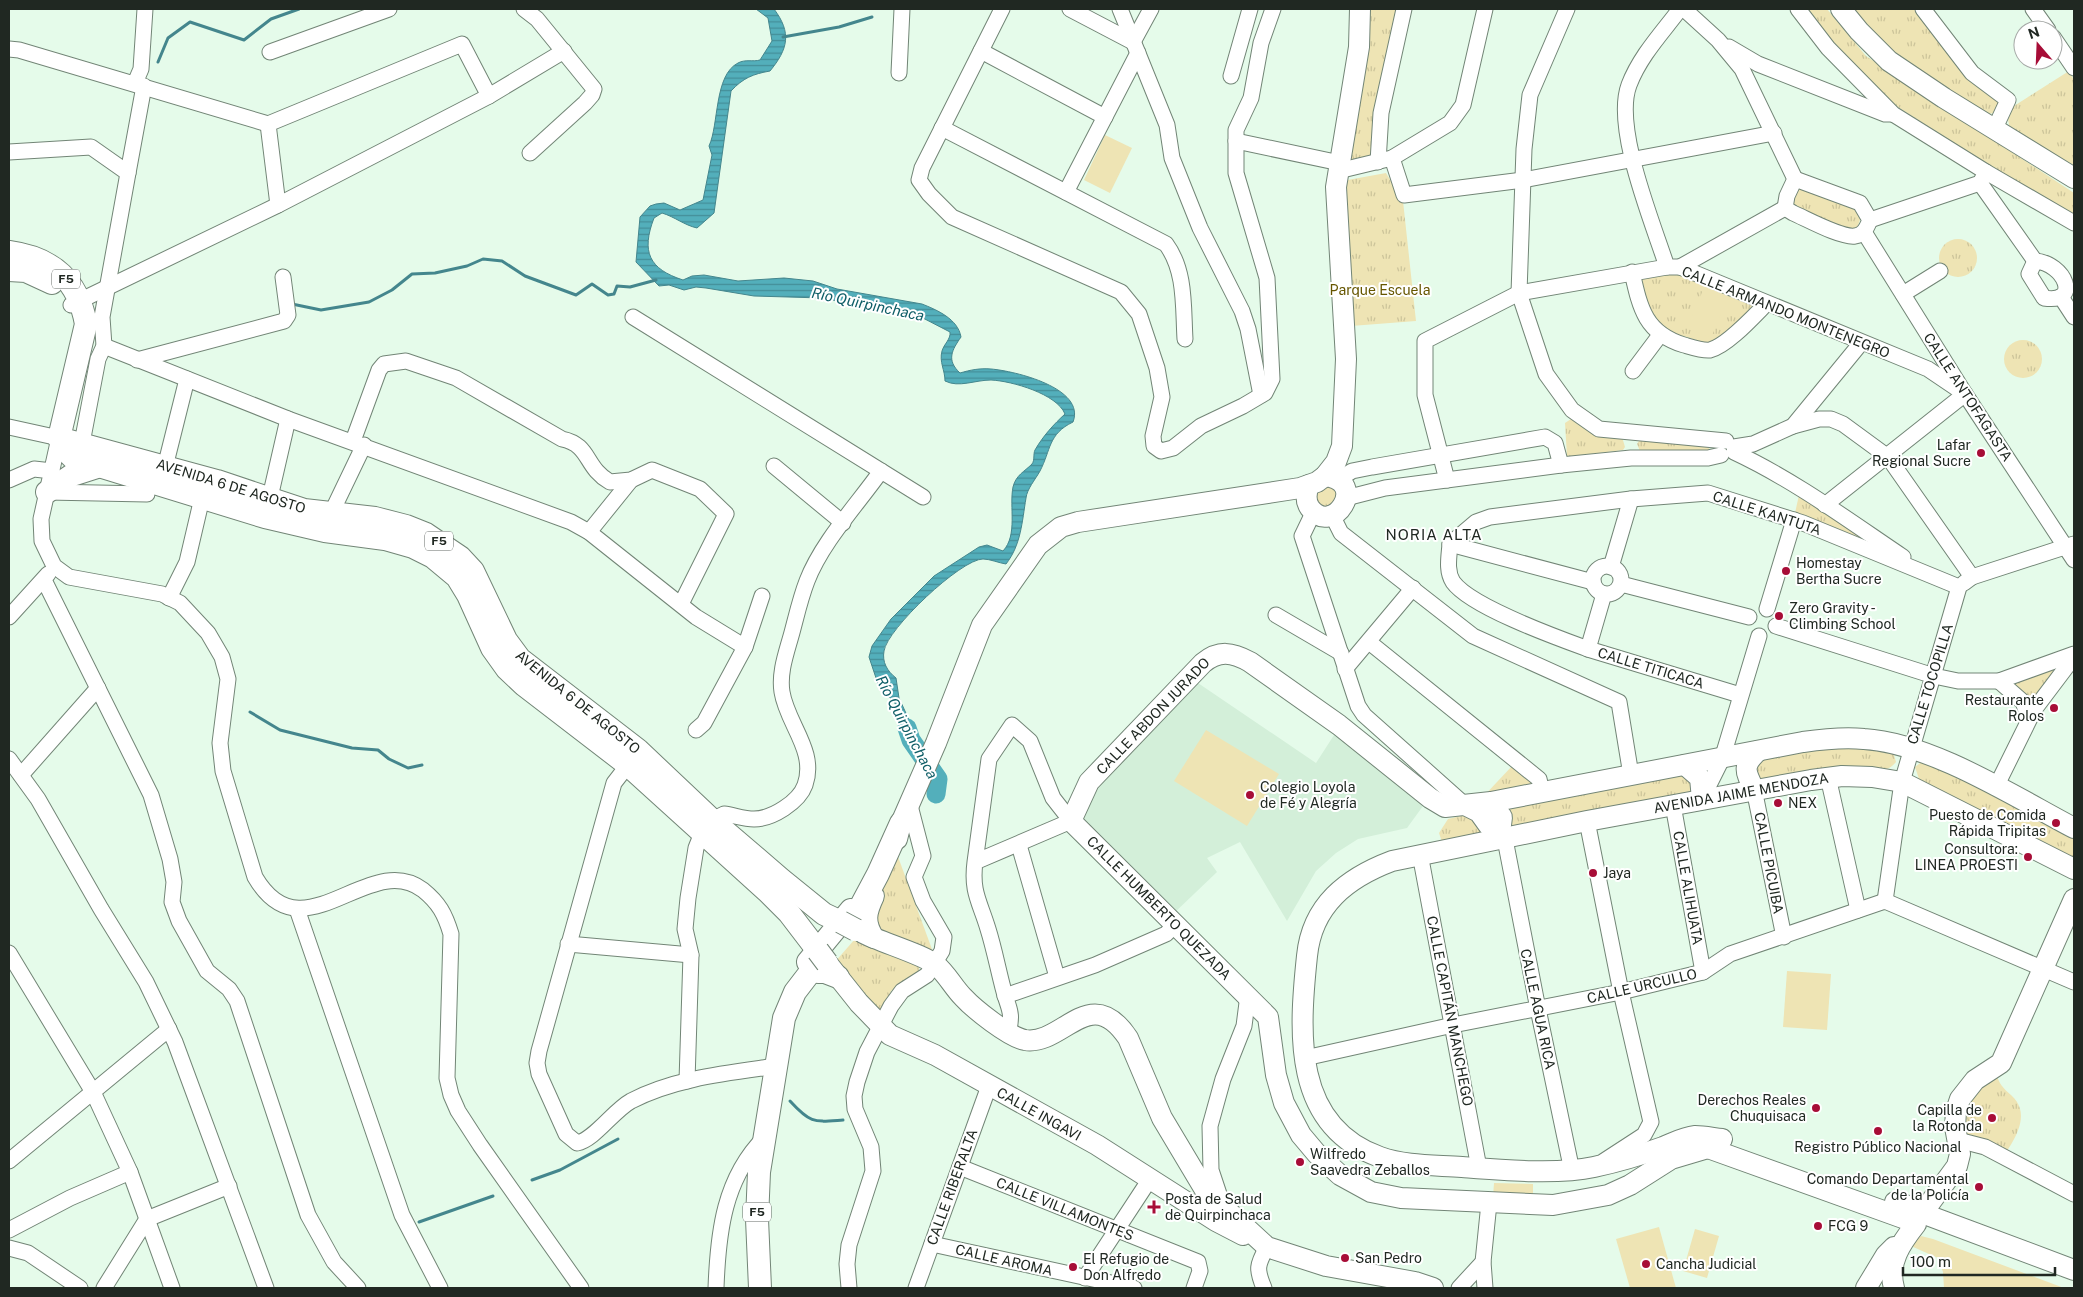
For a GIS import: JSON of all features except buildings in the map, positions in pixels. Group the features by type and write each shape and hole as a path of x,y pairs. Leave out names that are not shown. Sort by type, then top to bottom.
{"highway":[{"name":"F5","path":"9,252 27,254 58,271 73,286 74,303 82,338 59,438"},
{"name":"F5","path":"9,270 26,271 41,276 74,303"},
{"name":"AVENIDA 6 DE AGOSTO","path":"59,438 82,443 158,482 202,498 268,509"},
{"name":"AVENIDA 6 DE AGOSTO","path":"59,438 73,458 100,466 158,482 327,522 376,518 406,526 447,547 473,571 506,640 520,659 520,670 633,758 707,826 767,891 819,960"},
{"path":"49,481 100,466"},
{"path":"852,921 878,874 901,823"},
{"name":"AVENIDA 6 DE AGOSTO","path":"707,826 852,921"},
{"name":"F5","path":"760,1288 757,1219 759,1172 777,1066 778,1028 781,1006 792,984 819,960 852,921"}],"main road":[{"path":"1330,484 1306,498 1323,513 1341,510 1330,484 1342,446 1346,360 1336,187 1359,47 1360,9"},
{"path":"1841,9 1859,31 1889,61 1944,98 2074,178"},
{"path":"901,823 936,743 982,625 1038,545 1050,534 1061,527 1078,522 1330,484"},
{"name":"CALLE ABDON JURADO","path":"1071,821 1089,782 1203,663 1212,656 1222,653 1237,655 1250,662 1339,725 1436,803 1446,807 1465,806 1493,827"},
{"name":"AVENIDA JAIME MENDOZA","path":"1493,827 1515,797 1834,738 1866,739 1910,748 1938,758 2074,828"},
{"path":"1754,789 1747,775 1746,767 1749,760 1758,751"},
{"path":"1685,765 1700,778 1702,798"},
{"name":"AVENIDA JAIME MENDOZA","path":"1627,1163 1572,1171 1479,1168 1400,1162 1381,1158 1353,1146 1324,1117 1312,1095 1305,1058 1302,1005 1308,949 1321,911 1340,888 1366,871 1392,861 1420,854 1493,827 1587,821 1702,798 1828,777 1872,778 1902,782 2074,869"},
{"name":"CALLE HUMBERTO QUEZADA","path":"1071,821 1268,1017 1276,1075 1284,1103 1302,1135 1317,1154 1340,1175 1371,1192 1402,1198 1553,1205 1590,1200 1627,1163"},
{"path":"1866,1288 1889,1250 1900,1243 1957,1166 1960,1154 1956,1119 1960,1099 1975,1080 2001,1063 2074,900"},
{"path":"852,921 936,964 964,998 1008,1033 1024,1040 1038,1040 1050,1035 1079,1017 1091,1015 1107,1018 1121,1027 1128,1038 1152,1098 1172,1138 1205,1190 1224,1210 1268,1247 1326,1266 1415,1282 1433,1288"},
{"name":"CALLE INGAVI","path":"819,960 881,1028 890,1035 935,1055 1097,1145 1216,1221 1268,1247"},
{"path":"1627,1163 1695,1136 1920,1218 2074,1270"},
{"path":"1920,1218 2074,1283"},
{"path":"1894,1288 1891,1279 1893,1263 1900,1243"}],"street":[{"path":"82,443 98,359 104,346 102,317 128,173 141,70 145,9"},
{"path":"270,52 388,9"},
{"path":"524,9 537,19 594,89 592,95 530,153"},
{"path":"900,73 902,9"},
{"path":"1002,9 922,168 919,180 929,194 952,217 1121,292 1139,314 1157,368 1162,396 1152,436 1154,446 1161,451 1173,448 1201,426 1243,406 1261,395 1270,386 1272,379 1267,278 1236,173 1236,130 1251,98 1261,43 1273,9"},
{"path":"1070,9 1136,48"},
{"path":"1120,9 1167,126 1175,167 1200,228 1242,311 1248,329 1261,395"},
{"path":"1066,192 1105,117 1151,9"},
{"path":"1231,76 1250,9"},
{"path":"1404,9 1381,113 1385,160 1404,195 1523,180 1632,158 1774,133"},
{"path":"1236,141 1339,167 1385,160 1450,123 1464,104 1485,9"},
{"path":"1567,9 1530,95 1523,180 1519,293 1546,374 1572,410 1599,428 1631,433 1713,438 1826,505 1928,575"},
{"name":"CALLE ARMANDO MONTENEGRO","path":"1680,9 1641,59 1628,86 1624,110 1632,158 1673,267 1861,344 1928,369 1965,394"},
{"path":"1684,9 1718,40 1742,69 1795,179 1787,196 1785,208"},
{"path":"1798,9 1828,48 1893,114 1983,178 2074,223"},
{"path":"1923,9 1972,73 2008,100 1995,128"},
{"path":"2033,9 2041,20"},
{"path":"1718,40 1758,64 1885,114 1893,114"},
{"path":"9,49 20,50 139,84 268,124 462,44 489,96"},
{"path":"74,303 278,205 489,96 564,51"},
{"path":"980,51 1105,117"},
{"path":"2063,52 2074,68"},
{"path":"268,124 278,205"},
{"path":"942,128 1166,244 1174,255 1182,286 1184,339"},
{"path":"9,152 91,147 128,173"},
{"path":"1785,208 1846,235 1856,236 1867,226 1983,178"},
{"path":"1983,178 2034,261 2048,264 2060,272 2066,281 2066,291 2061,297 2054,299 2044,298 2040,293 2030,274 2030,267 2034,261"},
{"name":"CALLE ANTOFAGASTA","path":"1795,179 1860,203 1867,226 1903,294 1965,394 2069,545 2074,560"},
{"path":"1448,480 1425,394 1425,340 1519,293 1632,272 1673,267 1785,208"},
{"path":"1903,294 1940,271"},
{"path":"1632,272 1640,308 1660,335 1683,344 1710,350 1736,334 1766,304"},
{"path":"137,360 284,321 288,314 282,277"},
{"path":"2061,297 2074,317"},
{"path":"633,317 923,497"},
{"path":"1633,371 1660,335"},
{"path":"1793,426 1861,344"},
{"path":"104,346 288,419 571,522 589,532 696,617 745,648"},
{"path":"327,522 358,443 379,370 384,364 406,361 469,384 562,439 574,441 580,446 594,470 610,482 631,480 652,470 700,489 726,514 681,604"},
{"path":"9,480 34,470 49,481 158,482 187,379"},
{"path":"1826,505 1965,394"},
{"path":"268,509 288,419"},
{"path":"1330,484 1385,488 1631,458 1708,458 1729,449 1753,444 1793,426 1819,419 1831,419 1842,424 1888,457 1972,577"},
{"path":"9,427 59,438 41,519 42,541 54,566 69,577 162,594 170,598 180,604 208,634 222,657 228,679 220,743 222,770 255,877 269,896 297,909 319,906 360,889 386,882 405,881 417,886 437,902 445,914 451,934 447,1078 451,1095 480,1145 581,1288"},
{"path":"1631,433 1631,458"},
{"path":"1330,484 1352,472 1545,438 1555,443 1562,465"},
{"path":"774,466 843,524"},
{"path":"687,1081 691,955 684,929 696,848 707,826 724,814 754,819 774,815 793,801 805,787 808,769 807,752 786,709 782,689 783,664 807,581 820,554 881,471"},
{"path":"589,532 631,480"},
{"name":"CALLE KANTUTA","path":"1450,544 1476,522 1490,517 1631,499 1708,492 1794,520 1958,587"},
{"path":"170,598 188,562 202,498"},
{"path":"1611,567 1631,499"},
{"path":"1465,806 1364,715 1358,706 1302,536 1323,513 1341,533 1473,636 1619,702 1631,775"},
{"path":"1767,609 1794,520"},
{"path":"1588,649 1494,610 1468,595 1453,582 1448,568 1450,544 1593,582 1597,590 1604,594 1612,593 1621,584"},
{"path":"1958,587 1972,577 2069,545"},
{"path":"9,617 44,580 54,566"},
{"path":"1593,582 1598,570 1611,567 1619,571 1621,584"},
{"path":"44,580 152,795 170,859 174,882 172,902 179,920 207,971 229,989 237,1001 308,1214 334,1262 358,1288"},
{"path":"1621,584 1749,617"},
{"name":"CALLE TOCOPILLA","path":"1885,901 1902,782 1910,748 1934,676 1958,587"},
{"path":"1345,669 1413,588"},
{"name":"CALLE TITICACA","path":"1604,594 1588,649 1740,695"},
{"path":"696,730 704,723 745,648 762,596"},
{"path":"1749,617 1759,609 1767,609 1774,614 1776,626"},
{"path":"1276,615 1341,653"},
{"path":"1749,617 1749,629 1759,636 1768,635 1776,626"},
{"path":"1776,626 1934,676 1958,680 1999,680 2074,655"},
{"path":"1702,798 1722,758 1759,636"},
{"path":"1369,642 1538,779 1542,792"},
{"path":"1996,787 2034,710 2074,655"},
{"path":"1999,680 2023,702 2029,719"},
{"path":"21,775 98,688"},
{"path":"975,862 1019,845 1071,821 1052,798 1030,742 1012,725 989,759 975,862 975,895 988,928 1012,1016 1008,1033"},
{"path":"633,758 614,783 568,944 537,1063 539,1074 566,1134 577,1143 586,1141 606,1119 630,1102 652,1092 687,1081 777,1066"},
{"path":"9,759 38,799 101,910 146,982 169,1029 266,1288"},
{"path":"1828,777 1858,910"},
{"name":"CALLE PICUIBA","path":"1754,789 1784,937"},
{"path":"849,1288 848,1245 869,1188 873,1171 872,1148 858,1117 854,1096 867,1052 892,1006 902,991 927,975 936,964 942,951 944,937 923,901 914,878 923,856 910,802"},
{"name":"CALLE ALIHUATA","path":"1673,805 1703,972"},
{"path":"1587,821 1621,992 1651,1122 1650,1128 1627,1163"},
{"name":"CALLE AGUA RICA","path":"1493,827 1538,1009 1572,1171"},
{"path":"1019,845 1057,977"},
{"name":"CALLE CAPITÁN MANCHEGO","path":"1420,854 1479,1168"},
{"path":"1885,901 2074,982"},
{"name":"CALLE URCULLO","path":"1305,1058 1453,1025 1621,992 1703,972 1730,954 1885,901"},
{"path":"297,909 402,1215 440,1288"},
{"path":"1005,996 1104,962 1166,934 1175,925"},
{"path":"568,944 691,955"},
{"path":"9,953 92,1092 130,1172 172,1288"},
{"path":"1224,1210 1211,1170 1210,1126 1223,1079 1244,1026 1248,995"},
{"path":"9,1161 169,1029"},
{"name":"CALLE RIBERALTA","path":"916,1288 989,1086"},
{"path":"716,1288 718,1247 729,1196 740,1166 765,1137"},
{"path":"1958,1140 1984,1148 2074,1194"},
{"name":"CALLE VILLAMONTES","path":"960,1167 1198,1262 1200,1271 1194,1288"},
{"path":"9,1230 70,1198 130,1172"},
{"path":"1085,1278 1150,1179"},
{"path":"104,1288 147,1219 228,1186"},
{"path":"1485,1288 1484,1262 1489,1203"},
{"name":"CALLE AROMA","path":"932,1244 1134,1288"},
{"path":"1264,1288 1259,1276 1258,1262 1268,1247"},
{"path":"9,1248 28,1253 80,1288"},
{"path":"1459,1288 1484,1262"}],"shaded area":[{"name":"Colegio Loyola de Fé y Alegría","path":"1195,681 1316,763 1336,732 1423,806 1407,828 1358,839 1336,853 1316,871 1287,921 1240,842 1207,858 1217,872 1172,915 1082,819 1095,785"}],"green space":[{"path":"1365,9 1399,9 1371,158 1346,163"},
{"path":"1806,9 1827,9 1866,56 2074,193 2074,215 1994,169 1890,102 1834,46"},
{"path":"1851,9 1915,9 1971,82 2001,102 1994,113 1982,115 1897,57"},
{"path":"2069,71 2074,80 2074,165 2010,131 2008,119 2014,106"},
{"path":"1105,135 1132,148 1110,193 1084,180"},
{"name":"Parque Escuela","path":"1386,173 1403,201 1416,321 1351,326 1342,181"},
{"path":"1801,186 1851,206 1861,217 1857,228 1851,232 1793,210 1792,197 1796,188"},
{"path":"1958,239 1972,244 1977,258 1972,272 1958,277 1944,272 1939,258 1944,244"},
{"path":"1677,272 1755,305 1729,333 1714,343 1706,343 1667,331 1655,320 1646,303 1642,277"},
{"path":"1703,290 1727,299 1711,338 1687,328"},
{"path":"2023,340 2037,345 2042,359 2037,373 2023,378 2009,373 2004,359 2009,345"},
{"path":"1574,417 1622,437 1625,447 1623,450 1567,457 1565,423"},
{"path":"1641,438 1711,446 1706,453 1640,451 1637,444"},
{"path":"1332,481 1343,492 1324,511 1311,493"},
{"path":"1799,495 1891,554 1795,513"},
{"path":"2059,666 2033,704 2012,683"},
{"path":"1206,730 1279,774 1247,826 1174,781"},
{"path":"1819,745 1885,747 1894,755 1896,762 1887,769 1882,770 1859,766 1842,766 1809,770 1765,779 1756,778 1756,757"},
{"path":"1924,760 2074,837 2074,858 1980,813 1919,779 1915,767"},
{"path":"1513,765 1535,784 1481,799"},
{"path":"1684,771 1696,791 1515,827 1510,825 1507,813 1511,808"},
{"path":"1473,813 1482,831 1478,835 1442,842 1439,833 1448,819"},
{"path":"897,854 933,952 875,931 871,910"},
{"path":"855,939 920,965 918,973 891,991 881,1013 834,963"},
{"path":"1787,971 1831,974 1827,1030 1783,1027"},
{"path":"1996,1073 2002,1086 2017,1102 2021,1116 2018,1130 2007,1151 1969,1138 1964,1132 1967,1099"},
{"path":"1494,1183 1533,1184 1533,1199 1493,1197"},
{"name":"Cancha Judicial","path":"1659,1227 1676,1288 1630,1288 1616,1239"},
{"path":"1695,1229 1719,1236 1707,1278 1683,1271"},
{"path":"1921,1236 2064,1288 1944,1288 1943,1272 1938,1258 1911,1246"}],"water":[{"path":"756,9 774,9 784,26 786,41 784,48 770,71 749,77 731,91 714,213 697,228 662,213 654,218 648,240 648,250 655,265 671,276 683,280 692,276 704,275 738,281 784,278 813,281 837,289 922,304 946,316 956,325 961,337 955,346 952,359 953,364 960,373 975,369 991,369 1016,373 1059,391 1069,400 1074,410 1073,422 1054,437 1044,463 1028,491 1018,541 1006,564 983,559 959,570 943,582 911,612 888,641 884,651 885,663 896,678 899,698 921,746 916,755 894,701 880,690 869,657 872,646 891,619 934,576 979,547 987,545 1003,551 1008,544 1012,529 1014,483 1032,464 1035,450 1053,426 1065,414 1053,400 1022,386 991,380 961,384 945,381 941,355 950,332 921,317 822,298 754,296 706,288 696,287 684,290 669,285 659,286 636,262 640,217 650,206 664,203 680,210 703,200 712,155 709,146 718,101 725,78 730,69 738,63 760,60 772,41 768,18"}],"waterway":[{"path":"158,62 168,38 190,22 244,40 271,19 299,9"},
{"path":"783,37 839,27 872,17"},
{"path":"292,304 321,310 369,302 392,290 412,274 435,273 467,266 483,259 502,261 525,276 576,295 592,284 608,295 614,294 617,286 630,287 656,280"},
{"path":"250,712 280,730 352,748 378,750 389,759 408,768 422,765"},
{"name":"Río Quirpinchaca","path":"907,728 911,740 938,779 936,794"},
{"path":"790,1101 808,1118 819,1121 843,1120"},
{"path":"532,1180 560,1170 618,1139"},
{"path":"419,1222 493,1196"}],"place":[{"name":"Lafar Regional Sucre","path":"1981,453"},
{"name":"Homestay Bertha Sucre","path":"1786,571"},
{"name":"Zero Gravity - Climbing School","path":"1779,616"},
{"name":"Restaurante Rolos","path":"2054,708"},
{"name":"Colegio Loyola de Fé y Alegría","path":"1250,795"},
{"name":"NEX","path":"1778,803"},
{"name":"Puesto de Comida Rápida Tripitas","path":"2056,823"},
{"name":"Consultora: LINEA PROESTI","path":"2028,857"},
{"name":"Jaya","path":"1593,873"},
{"name":"Derechos Reales Chuquisaca","path":"1816,1108"},
{"name":"Capilla de la Rotonda","path":"1992,1118"},
{"name":"Registro Público Nacional","path":"1878,1131"},
{"name":"Wilfredo Saavedra Zeballos","path":"1300,1162"},
{"name":"Comando Departamental de la Policía","path":"1979,1187"},
{"name":"Posta de Salud de Quirpinchaca","path":"1154,1207"},
{"name":"FCG 9","path":"1818,1226"},
{"name":"San Pedro","path":"1345,1258"},
{"name":"Cancha Judicial","path":"1646,1264"},
{"name":"El Refugio de Don Alfredo","path":"1073,1267"}],"district":[{"name":"NORIA ALTA","path":"1434,534"}]}
